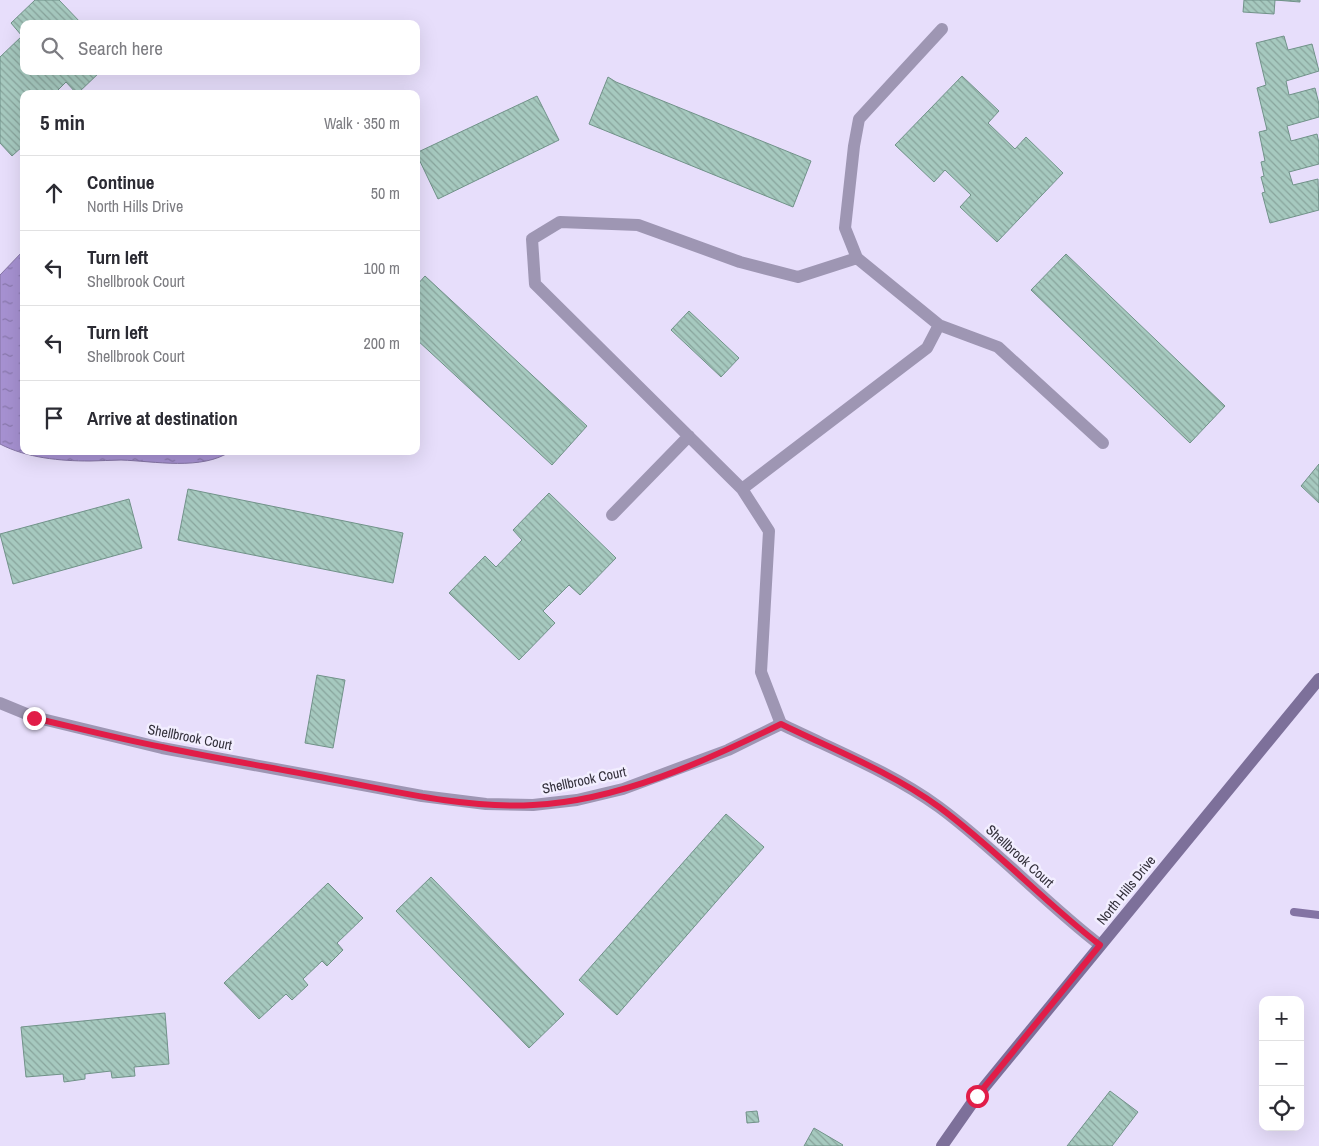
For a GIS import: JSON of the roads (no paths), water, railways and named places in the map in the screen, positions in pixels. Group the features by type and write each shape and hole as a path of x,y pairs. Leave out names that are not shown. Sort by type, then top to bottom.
{"main road":[{"name":"North Hills Drive","path":"942,1146 977,1096 1319,679"}],"street":[{"path":"942,29 859,119 854,146 845,228 857,258 939,325 998,347 1104,443"},
{"path":"781,724 761,672 769,531 742,489 535,284 532,239 560,222 638,225 740,262 798,278 857,258"},
{"path":"742,489 927,348 939,325"},
{"path":"612,515 688,436"},
{"name":"Shellbrook Court","path":"0,703 34,718 162,748 422,796 486,804 533,805 578,800 623,789 728,750 781,724 902,783 939,807 993,850 1074,925 1100,945"}],"water":[{"path":"20,254 20,453 0,444 0,275"},
{"path":"28,455 223,455 206,461 192,463 121,460 79,461"}],"waterway":[{"path":"1294,912 1319,915"}]}
